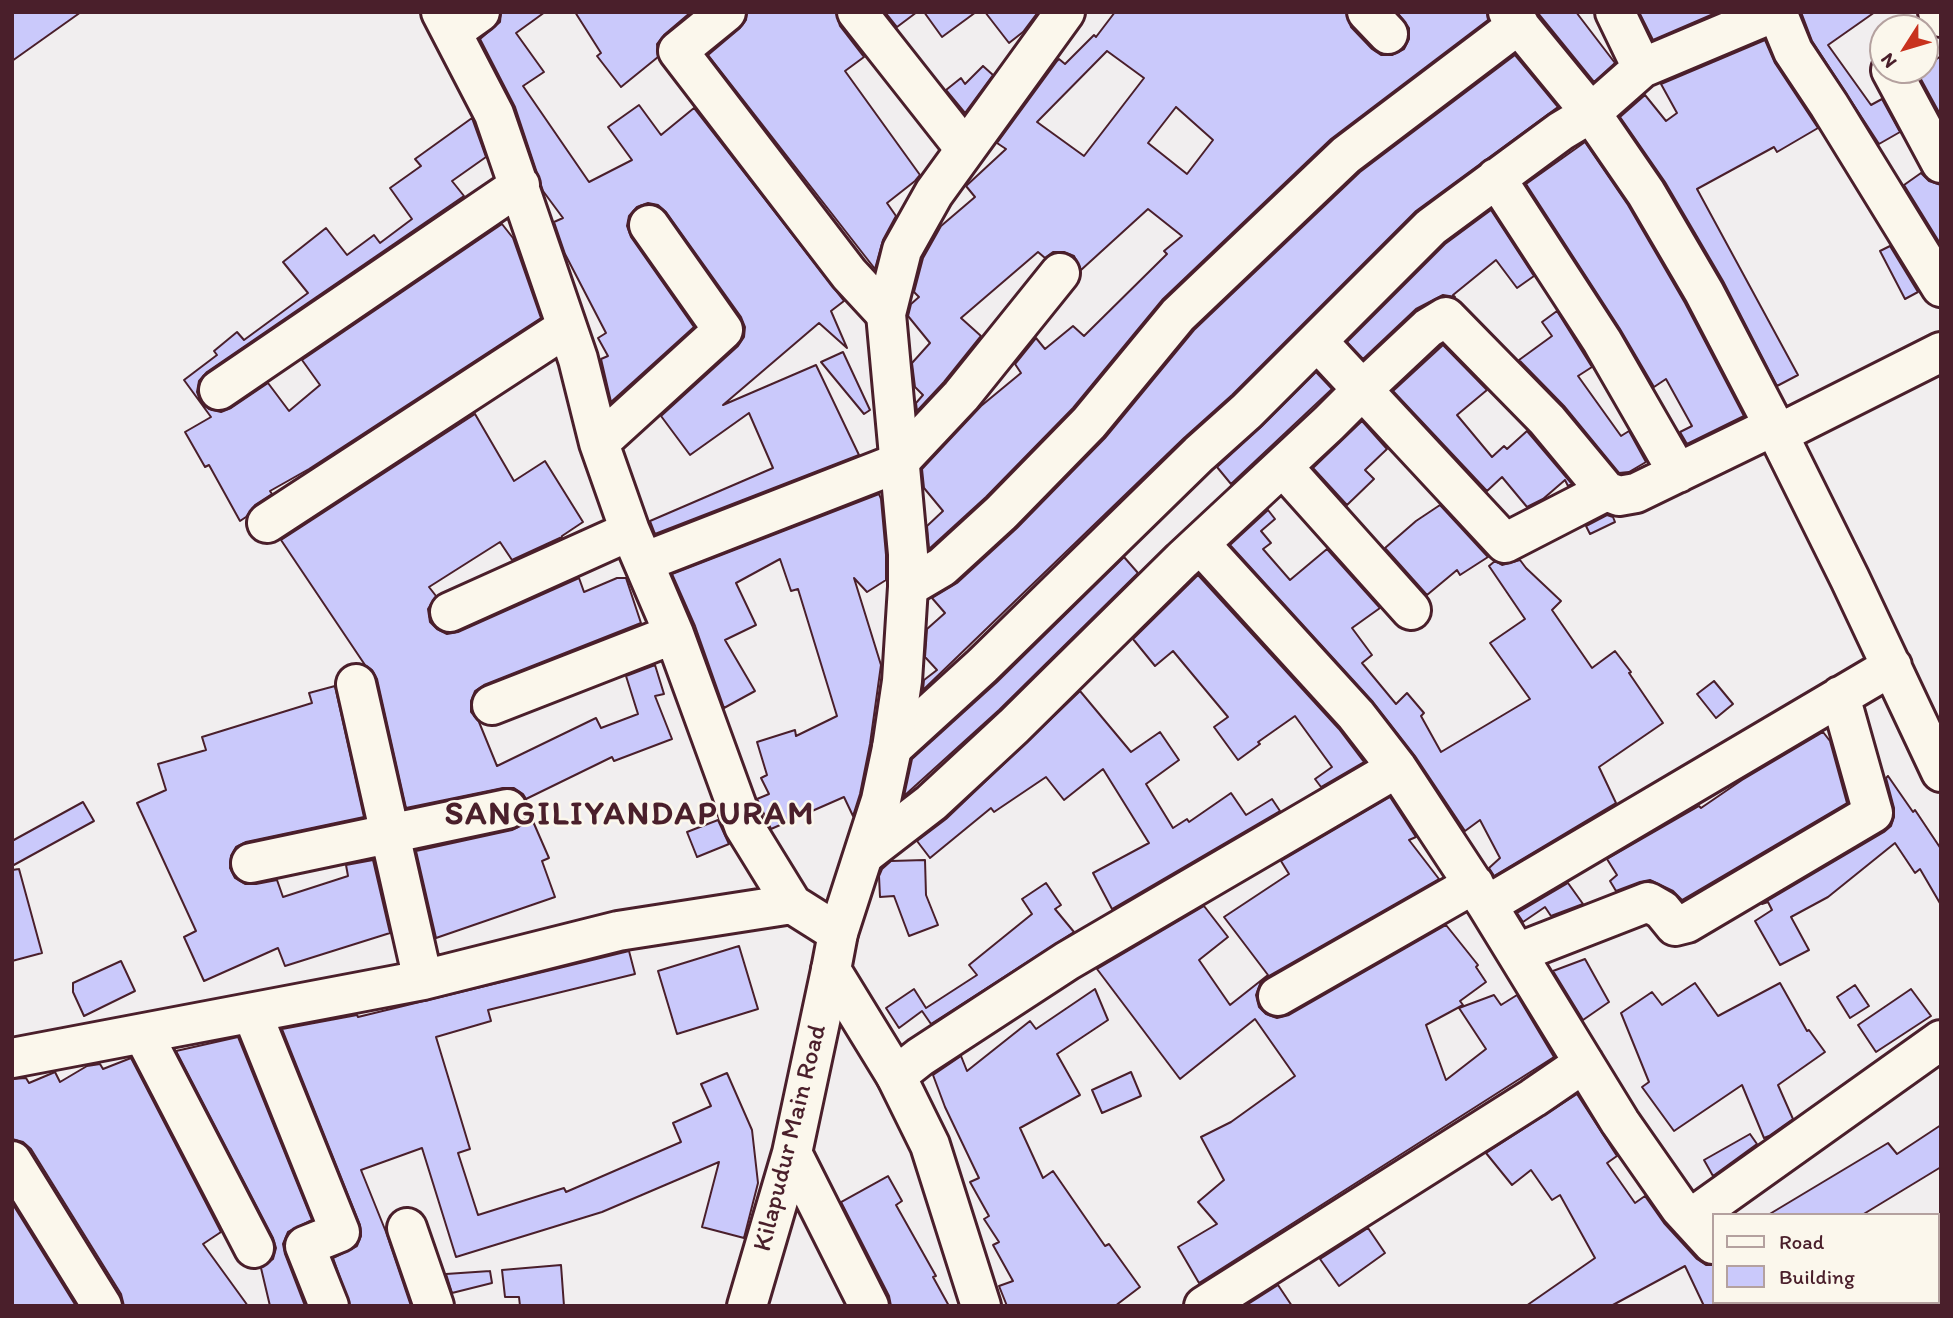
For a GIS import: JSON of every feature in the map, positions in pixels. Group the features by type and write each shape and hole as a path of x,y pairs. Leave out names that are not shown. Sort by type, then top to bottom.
{"street":[{"path":"726,12 678,51 849,274 886,314"},
{"path":"857,12 965,149"},
{"name":"Kilapudur Main Road","path":"747,1306 792,1153 838,933 881,800 902,681 908,554 886,314 902,250 934,193 1065,12"},
{"path":"1615,12 1642,68"},
{"path":"1938,12 1941,17"},
{"path":"892,748 982,666 1318,342 1431,227 1561,131 1591,113 1642,68 1759,16 1793,51 1941,287"},
{"path":"908,587 942,567 1001,513 1089,423 1178,315 1346,155 1514,18 1591,113 1646,192 1704,292 1776,430 1941,772"},
{"path":"457,19 520,185 578,359 599,443 637,547 674,634 744,826 792,904 838,933"},
{"path":"1899,84 1941,163"},
{"path":"1496,178 1602,341 1678,473"},
{"path":"219,390 520,185"},
{"path":"599,443 723,330 649,225"},
{"path":"450,612 637,547 898,463 961,396 1060,274"},
{"path":"865,854 931,803 1362,390 1428,328 1446,317 1547,420 1606,491 1619,496 1636,493 1941,352"},
{"path":"267,523 567,327"},
{"path":"1318,342 1505,543 1606,491"},
{"path":"1283,467 1411,610"},
{"path":"1200,544 1347,705 1397,768 1481,894 1620,1122 1702,1231"},
{"path":"492,705 674,634"},
{"path":"1278,996 1481,894 1892,666"},
{"path":"356,684 423,980"},
{"path":"1517,953 1648,902 1662,909 1675,926 1687,923 1873,813 1840,696"},
{"path":"896,1076 920,1057 1067,961 1397,768"},
{"path":"251,863 508,809"},
{"path":"12,1058 423,980 618,931 792,904"},
{"path":"831,970 896,1076 930,1146 981,1306"},
{"path":"252,1013 340,1231 305,1246 329,1306"},
{"path":"143,1034 254,1248"},
{"path":"1725,1213 1941,1040"},
{"path":"1205,1306 1584,1063"},
{"path":"792,1153 869,1306"},
{"path":"12,1161 102,1306"},
{"path":"407,1228 434,1306"}],"building":[{"path":"12,12 81,12 12,61"},
{"path":"501,12 545,12 516,33 544,72 523,86 589,182 632,160 608,127 639,105 661,135 694,108 844,301 831,311 847,348 819,323 723,405 816,365 859,455 655,534 650,521 773,468 749,413 690,455 661,416 738,346 744,337 745,327 741,317 666,212 658,205 648,203 637,207 629,216 627,226 631,237 694,327 611,402 601,359 608,356 598,338 606,333 565,254 554,222 563,218 543,191 515,107 480,39 500,22"},
{"path":"575,12 691,12 657,44 658,57 621,87 597,56 601,53"},
{"path":"747,12 836,12 840,26 864,57 845,71 920,175 887,203 896,216 883,240 875,269 708,55 740,28 746,20"},
{"path":"885,12 917,12 897,27"},
{"path":"924,12 976,12 942,37"},
{"path":"985,12 1038,12 1023,32 1009,43"},
{"path":"1115,12 1346,12 1351,27 1372,49 1381,55 1392,55 1404,49 1409,39 1409,28 1397,12 1487,12 1488,20 1331,139 1163,299 1073,408 986,497 929,549 927,526 943,511 924,488 922,469 981,406 1021,373 1015,364 1036,338 1045,349 1073,326 1084,336 1167,254 1164,251 1182,236 1148,209 1081,270 1074,256 1053,252 1045,258 1038,252 961,318 981,336 917,411 916,403 923,395 915,387 912,363 930,343 908,316 911,304 919,297 914,292 923,258 941,226 975,197 966,186 1006,149 997,143 1057,61 1059,59 1065,64 1094,35 1096,37","holes":["1107,51 1144,78 1084,156 1037,122","1176,107 1213,140 1187,174 1148,143"]},
{"path":"1537,12 1576,12 1615,63 1594,82"},
{"path":"1639,12 1718,12 1653,40"},
{"path":"1801,12 1875,12 1828,45 1871,105 1882,99 1900,132 1879,144 1812,41"},
{"path":"1765,40 1775,63 1818,128 1777,152 1774,147 1697,189 1798,375 1777,386 1723,281 1665,182 1620,117 1645,95 1666,121 1677,113 1661,84"},
{"path":"1515,55 1558,107 1416,211 1232,395 923,690 924,680 937,670 925,657 927,629 945,613 932,598 957,583 1017,528 1105,438 1194,330 1360,172"},
{"path":"1941,56 1941,116 1924,84 1939,84"},
{"path":"983,66 993,75 965,113 946,90 961,78 965,84"},
{"path":"472,118 486,157 452,181 464,196 207,372 199,381 197,392 201,403 209,409 221,412 268,383 289,411 320,385 302,360 502,224 513,238 541,318 309,469 270,491 272,494 255,505 240,521 209,465 205,467 185,432 211,417 184,380 217,355 214,351 237,332 244,340 308,293 283,262 326,228 347,255 374,235 380,243 412,219 390,188 421,166 415,159"},
{"path":"1585,142 1628,205 1685,303 1744,416 1687,444 1680,432 1692,426 1666,379 1654,387 1620,329 1526,184"},
{"path":"1921,173 1929,181 1941,185 1941,245 1904,185"},
{"path":"1491,210 1534,276 1517,288 1496,260 1453,295 1455,297 1443,295 1416,309 1363,359 1347,342 1445,244"},
{"path":"1890,246 1918,292 1905,299 1880,251"},
{"path":"1557,311 1592,367 1578,376 1621,436 1629,431 1646,462 1629,472 1619,473 1564,406 1519,360 1552,336 1542,322"},
{"path":"1443,345 1487,390 1457,415 1492,457 1504,446 1507,449 1527,431 1572,484 1568,486 1565,480 1543,499 1527,507 1502,477 1487,491 1393,391"},
{"path":"843,352 870,410 864,414 821,362"},
{"path":"1316,372 1332,389 1231,484 1217,467"},
{"path":"475,414 514,481 545,461 583,522 562,537 512,560 500,542 429,587 436,596 428,609 430,622 447,634 458,632 579,578 584,592 617,578 626,578 641,623 484,685 475,691 471,712 479,722 497,766 596,718 601,728 638,714 626,676 655,665 664,694 655,696 672,739 614,761 612,757 526,799 514,788 503,788 406,808 377,679 281,540"},
{"path":"1362,421 1387,449 1365,470 1374,479 1347,505 1313,468"},
{"path":"879,494 886,580 867,592 854,578 881,665 870,744 853,816 844,797 771,829 757,799 769,794 761,778 767,775 757,742 795,730 796,736 837,716 798,589 791,591 780,559 736,583 756,625 725,640 755,691 724,708 695,626 672,574"},
{"path":"1440,505 1488,557 1460,575 1457,570 1427,595 1385,548 1416,521"},
{"path":"1268,510 1275,519 1261,531 1271,543 1263,549 1290,580 1327,549 1380,608 1352,628 1372,655 1362,663 1396,704 1407,693 1424,713 1421,716 1441,752 1530,699 1490,643 1525,619 1489,566 1495,561 1502,565 1520,560 1561,601 1552,610 1592,668 1615,651 1663,723 1599,767 1616,803 1494,876 1489,868 1500,858 1480,820 1465,831 1415,756 1373,702 1230,545"},
{"path":"1607,515 1613,517 1615,522 1590,534 1586,526"},
{"path":"1124,557 1138,573 999,710 904,796 912,759 997,682"},
{"path":"1198,575 1339,729 1364,762 1321,787 1315,779 1332,767 1295,716 1238,760 1214,727 1228,717 1173,651 1155,666 1133,639"},
{"path":"1714,681 1733,704 1716,718 1697,694"},
{"path":"335,686 364,817 246,842 236,847 231,856 230,868 235,878 245,884 277,880 283,897 348,876 346,865 373,860 390,933 285,966 278,948 204,981 184,937 196,931 137,803 166,790 158,764 206,750 202,737 312,703 309,693"},
{"path":"1080,691 1131,752 1160,732 1179,760 1146,784 1173,828 1187,819 1189,822 1231,793 1246,815 1272,799 1280,811 1112,909 1093,873 1149,843 1103,769 1064,800 1046,777 994,812 991,808 930,858 917,841 946,819"},
{"path":"1823,732 1830,741 1847,803 1682,900 1673,891 1650,880 1616,891 1610,881 1617,875 1607,859 1699,806 1701,808"},
{"path":"1888,776 1941,849 1941,905 1920,869 1915,873 1895,843 1828,897 1791,917 1809,950 1780,965 1755,921 1772,910 1768,902 1762,904 1891,826 1894,808 1886,778"},
{"path":"1390,797 1416,837 1409,840 1439,879 1267,977 1260,984 1256,995 1259,1007 1266,1014 1277,1018 1289,1015 1446,925 1478,965 1476,967 1486,982 1460,1001 1463,1005 1426,1025 1446,1080 1486,1049 1459,1008 1494,995 1501,1005 1517,995 1554,1057 1199,1283 1178,1247 1217,1224 1198,1202 1224,1180 1201,1137 1231,1122 1295,1076 1255,1019 1180,1079 1097,969 1204,906 1228,937 1199,960 1230,1005 1268,975 1224,917 1289,874 1281,861"},
{"path":"83,802 94,821 12,866 12,841"},
{"path":"528,810 549,858 542,861 555,897 436,938 416,851 512,830 522,825 528,816"},
{"path":"718,820 729,844 697,857 687,832"},
{"path":"925,860 926,895 938,925 909,936 894,896 880,897 879,876 891,861"},
{"path":"19,869 42,953 12,961 12,870"},
{"path":"1046,883 1061,905 1055,909 1074,932 931,1024 922,1011 899,1028 886,1008 914,989 926,1008 977,975 969,965 1032,914 1022,899"},
{"path":"1568,883 1583,904 1551,916 1545,907 1523,922 1517,913"},
{"path":"739,946 758,1009 677,1034 658,971"},
{"path":"629,951 635,974 488,1010 491,1021 436,1037 470,1149 458,1153 478,1215 564,1188 566,1192 681,1142 673,1123 711,1106 701,1084 727,1073 752,1130 758,1183 744,1238 702,1227 719,1162 602,1212 456,1257 422,1148 361,1170 411,1306 350,1306 333,1258 357,1246 361,1236 360,1225 282,1029 357,1015 358,1017"},
{"path":"1585,959 1609,1002 1583,1020 1553,971"},
{"path":"121,961 135,991 84,1016 73,992 73,983"},
{"path":"1695,983 1718,1016 1780,983 1807,1031 1809,1030 1825,1052 1778,1085 1793,1119 1769,1136 1764,1138 1742,1085 1674,1131 1642,1087 1649,1082 1621,1013 1652,992 1662,1005"},
{"path":"1855,985 1869,1006 1850,1018 1837,997"},
{"path":"1095,989 1108,1020 1057,1054 1080,1095 1020,1128 1043,1178 1053,1171 1105,1246 1109,1244 1140,1287 1115,1306 1007,1306 999,1286 1013,1281 993,1245 999,1242 984,1219 989,1216 970,1182 979,1178 933,1075 961,1056 967,1071 1030,1021 1036,1029"},
{"path":"1911,989 1931,1016 1876,1052 1858,1025"},
{"path":"238,1037 312,1220 288,1232 283,1244 305,1306 270,1306 261,1268 273,1259 276,1248 273,1238 176,1051"},
{"path":"131,1058 221,1232 203,1244 248,1306 124,1306 121,1294 31,1149 23,1142 12,1139 12,1079 26,1078 29,1083 55,1072 60,1082 87,1066 100,1064 103,1069"},
{"path":"1131,1072 1141,1096 1102,1113 1092,1090"},
{"path":"1577,1094 1617,1156 1607,1163 1635,1203 1645,1196 1664,1223 1697,1259 1706,1265 1712,1265 1713,1306 1704,1306 1685,1266 1611,1306 1526,1306 1595,1258 1560,1195 1552,1200 1531,1170 1512,1185 1486,1153"},
{"path":"1941,1125 1941,1167 1865,1213 1771,1213 1888,1143 1897,1154"},
{"path":"1750,1134 1757,1144 1713,1176 1704,1160"},
{"path":"888,1176 902,1201 896,1205 936,1276 933,1277 949,1306 891,1306 889,1296 841,1202"},
{"path":"12,1203 76,1306 12,1306"},
{"path":"1368,1228 1385,1253 1339,1286 1320,1259"},
{"path":"561,1265 564,1306 520,1306 519,1297 505,1297 502,1270"},
{"path":"490,1271 492,1283 452,1293 446,1274"},
{"path":"1278,1285 1292,1306 1245,1306"}],"district":[{"name":"SANGILIYANDAPURAM","path":"630,816"}]}
